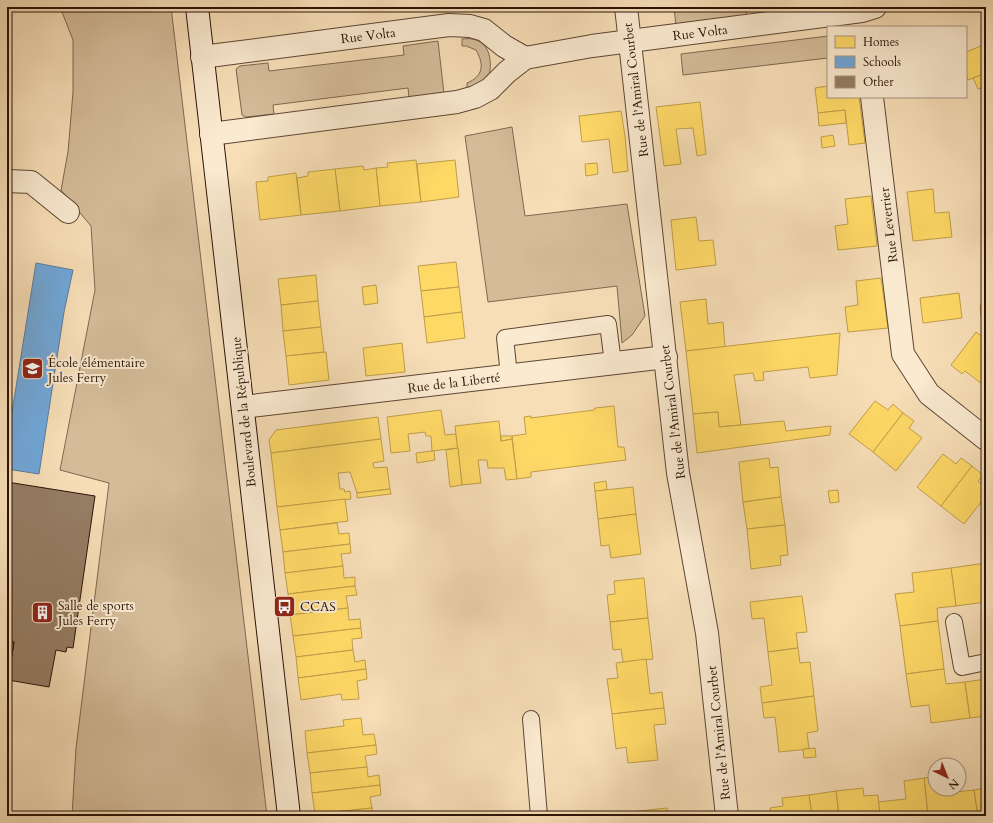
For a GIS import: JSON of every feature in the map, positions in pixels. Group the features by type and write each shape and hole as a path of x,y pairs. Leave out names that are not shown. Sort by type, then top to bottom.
{"street":[{"name":"Boulevard de la République","path":"197,7 289,816"},
{"name":"Rue de l'Amiral Courbet","path":"626,7 678,473 707,633 727,816"},
{"name":"Rue Volta","path":"211,134 458,102 475,97 490,89 507,72 525,58 592,46 866,13"},
{"name":"Rue Volta","path":"202,57 449,25 470,26 484,30 504,46 525,58"},
{"name":"Rue Leverrier","path":"872,98 903,354 929,394 986,439"},
{"path":"7,181 31,182 68,212"},
{"name":"Rue de la Liberté","path":"242,407 666,356"}],"lane":[{"path":"509,375 505,338 608,324 613,363"},
{"path":"954,622 962,667 986,662"},
{"path":"531,719 539,816"}],"shaded area":[{"path":"60,7 171,7 267,816 72,816 76,748 109,483 60,470 95,290 91,226 61,190 68,152 73,92 73,40"},
{"path":"674,7 746,7 747,17 676,26"},
{"path":"827,36 827,58 683,75 681,54"},
{"path":"462,39 472,39 483,44 487,49 490,61 490,73 488,79 467,92 467,83 477,77 481,69 481,65 479,55 476,50 462,46"},
{"path":"438,41 444,94 409,97 408,88 273,105 274,114 246,117 242,115 236,69 240,66 268,63 269,71 404,55 403,46"},
{"path":"512,127 525,216 627,204 645,316 632,335 622,343 617,286 488,302 465,136"}],"building: Homes":[{"path":"986,44 986,73 968,80 967,52"},
{"path":"986,73 986,87 978,89 973,78"},
{"path":"827,86 827,98 859,98 865,143 849,145 845,110 818,113 815,88"},
{"path":"700,102 706,154 697,156 693,128 676,129 681,164 664,166 656,107"},
{"path":"845,110 846,123 819,126 818,113"},
{"path":"621,111 628,171 613,173 609,139 582,142 579,116"},
{"path":"833,135 835,146 822,148 821,137"},
{"path":"416,160 421,202 380,206 376,168 388,167 387,163"},
{"path":"455,160 459,197 421,202 417,164"},
{"path":"597,163 598,174 586,176 585,164"},
{"path":"363,166 364,170 376,168 380,206 340,211 335,169"},
{"path":"335,169 340,211 301,215 297,178 308,176 308,172"},
{"path":"296,173 301,215 260,220 256,182 268,181 268,177"},
{"path":"933,189 935,213 949,212 952,237 913,241 907,192"},
{"path":"871,196 877,246 838,250 835,226 848,224 845,199"},
{"path":"696,217 699,241 713,240 716,265 676,270 671,220"},
{"path":"456,262 459,287 421,291 418,266"},
{"path":"316,275 318,301 281,305 278,279"},
{"path":"881,278 888,328 848,332 845,307 858,305 856,281"},
{"path":"376,285 378,303 364,305 362,287"},
{"path":"459,287 462,312 424,317 421,291"},
{"path":"959,293 962,318 923,323 920,298"},
{"path":"706,299 708,324 723,322 725,347 686,351 680,302"},
{"path":"318,301 321,327 283,331 281,305"},
{"path":"986,304 986,315 981,316 980,305"},
{"path":"462,312 465,338 427,343 424,317"},
{"path":"321,327 324,352 286,356 283,331"},
{"path":"976,332 986,339 986,387 965,371 962,374 951,365"},
{"path":"840,333 837,375 810,378 808,367 763,372 764,380 755,381 753,373 734,375 741,425 719,427 718,412 693,414 686,351"},
{"path":"402,343 405,372 366,376 363,348"},
{"path":"326,352 329,380 289,385 286,356"},
{"path":"875,401 888,410 893,404 903,413 873,452 849,434"},
{"path":"614,406 618,447 624,447 626,460 531,472 531,477 517,479 512,436 526,434 524,417 531,416 531,418"},
{"path":"441,410 445,435 456,434 458,448 432,451 431,436 426,436 425,432 408,434 410,451 391,453 387,417"},
{"path":"718,412 719,427 784,421 786,431 831,426 830,435 697,453 693,414"},
{"path":"903,413 914,421 909,428 922,438 896,471 873,452"},
{"path":"378,417 381,439 271,453 269,440 276,430"},
{"path":"499,421 501,441 512,439 517,479 506,480 504,468 488,468 487,460 478,460 481,483 462,485 455,426"},
{"path":"501,436 512,436 512,439 501,441"},
{"path":"381,439 384,461 373,463 374,468 387,467 390,489 357,493 350,472 338,473 340,489 344,489 345,492 350,491 351,499 277,507 271,453"},
{"path":"458,448 462,485 450,487 446,450"},
{"path":"434,451 435,460 417,463 416,453"},
{"path":"943,454 956,464 961,458 972,466 941,506 917,487"},
{"path":"769,458 770,468 778,467 781,497 743,502 739,462"},
{"path":"972,466 983,475 978,481 986,488 986,496 964,524 941,506"},
{"path":"606,481 607,490 595,491 594,483"},
{"path":"633,487 636,514 598,519 595,491"},
{"path":"390,489 391,494 357,498 357,493"},
{"path":"838,490 839,502 830,503 828,491"},
{"path":"781,497 785,525 747,529 743,502"},
{"path":"345,499 348,521 280,530 277,507"},
{"path":"636,514 641,554 611,558 609,545 601,546 598,519"},
{"path":"337,523 339,534 349,533 350,544 283,552 280,530"},
{"path":"785,525 788,555 780,556 781,565 751,569 747,529"},
{"path":"350,544 351,553 341,554 343,566 285,573 283,552"},
{"path":"986,563 986,602 956,606 951,568"},
{"path":"343,566 344,578 355,577 355,586 288,594 285,573"},
{"path":"951,568 956,606 937,608 938,621 900,626 895,594 914,592 912,573"},
{"path":"644,578 648,618 610,622 607,595 615,594 614,581"},
{"path":"355,586 357,595 346,596 348,608 290,615 288,594"},
{"path":"802,596 807,632 796,633 798,648 768,652 764,618 752,619 750,602"},
{"path":"348,608 349,620 360,619 361,628 293,636 290,615"},
{"path":"648,618 653,659 623,662 621,649 613,650 610,622"},
{"path":"938,621 944,669 906,674 900,626"},
{"path":"361,628 362,638 352,639 353,650 296,657 293,636"},
{"path":"798,648 800,663 810,662 814,696 762,703 760,687 772,685 768,652"},
{"path":"353,650 355,662 365,660 366,669 298,678 296,657"},
{"path":"646,659 650,694 662,692 664,708 612,714 607,679 618,678 616,663"},
{"path":"366,669 367,679 357,681 359,699 342,700 341,694 301,700 298,678"},
{"path":"944,669 946,684 965,682 970,718 931,723 929,705 911,707 906,674"},
{"path":"986,679 986,716 970,718 965,682"},
{"path":"814,696 818,731 807,733 809,749 779,752 775,717 764,718 762,703"},
{"path":"664,708 666,724 654,725 658,760 628,763 626,747 616,749 612,714"},
{"path":"361,718 363,735 374,734 376,745 307,753 305,731 344,726 343,720"},
{"path":"376,745 377,754 365,756 367,767 310,773 307,753"},
{"path":"815,748 816,757 804,758 803,749"},
{"path":"367,767 368,777 379,775 380,785 312,793 310,773"},
{"path":"924,778 927,778 927,797 967,797 967,791 974,790 978,816 928,816"},
{"path":"924,778 928,816 880,816 878,802 906,799 904,781"},
{"path":"380,785 381,795 370,797 372,808 315,814 312,793"},
{"path":"863,788 864,796 878,795 880,816 839,816 836,791"},
{"path":"986,788 986,816 978,816 974,790"},
{"path":"836,791 839,816 812,816 809,795"},
{"path":"809,795 812,816 771,816 770,808 783,806 782,798"},
{"path":"372,808 373,816 315,816 315,814"},
{"path":"667,808 668,816 640,816 639,811"},
{"path":"639,811 640,816 612,816 612,814"}],"building: Schools":[{"name":"École élémentaire Jules Ferry","path":"36,263 73,270 64,312 39,474 7,469 7,443"}],"building: Other":[{"name":"Salle de sports Jules Ferry","path":"7,482 95,496 73,648 67,647 66,652 56,650 49,687 8,680 14,642 7,641"},
{"path":"7,641 14,642 7,686"}],"place":[{"name":"École élémentaire Jules Ferry","path":"32,369"},
{"name":"CCAS","path":"285,606"},
{"name":"Salle de sports Jules Ferry","path":"43,612"}]}
